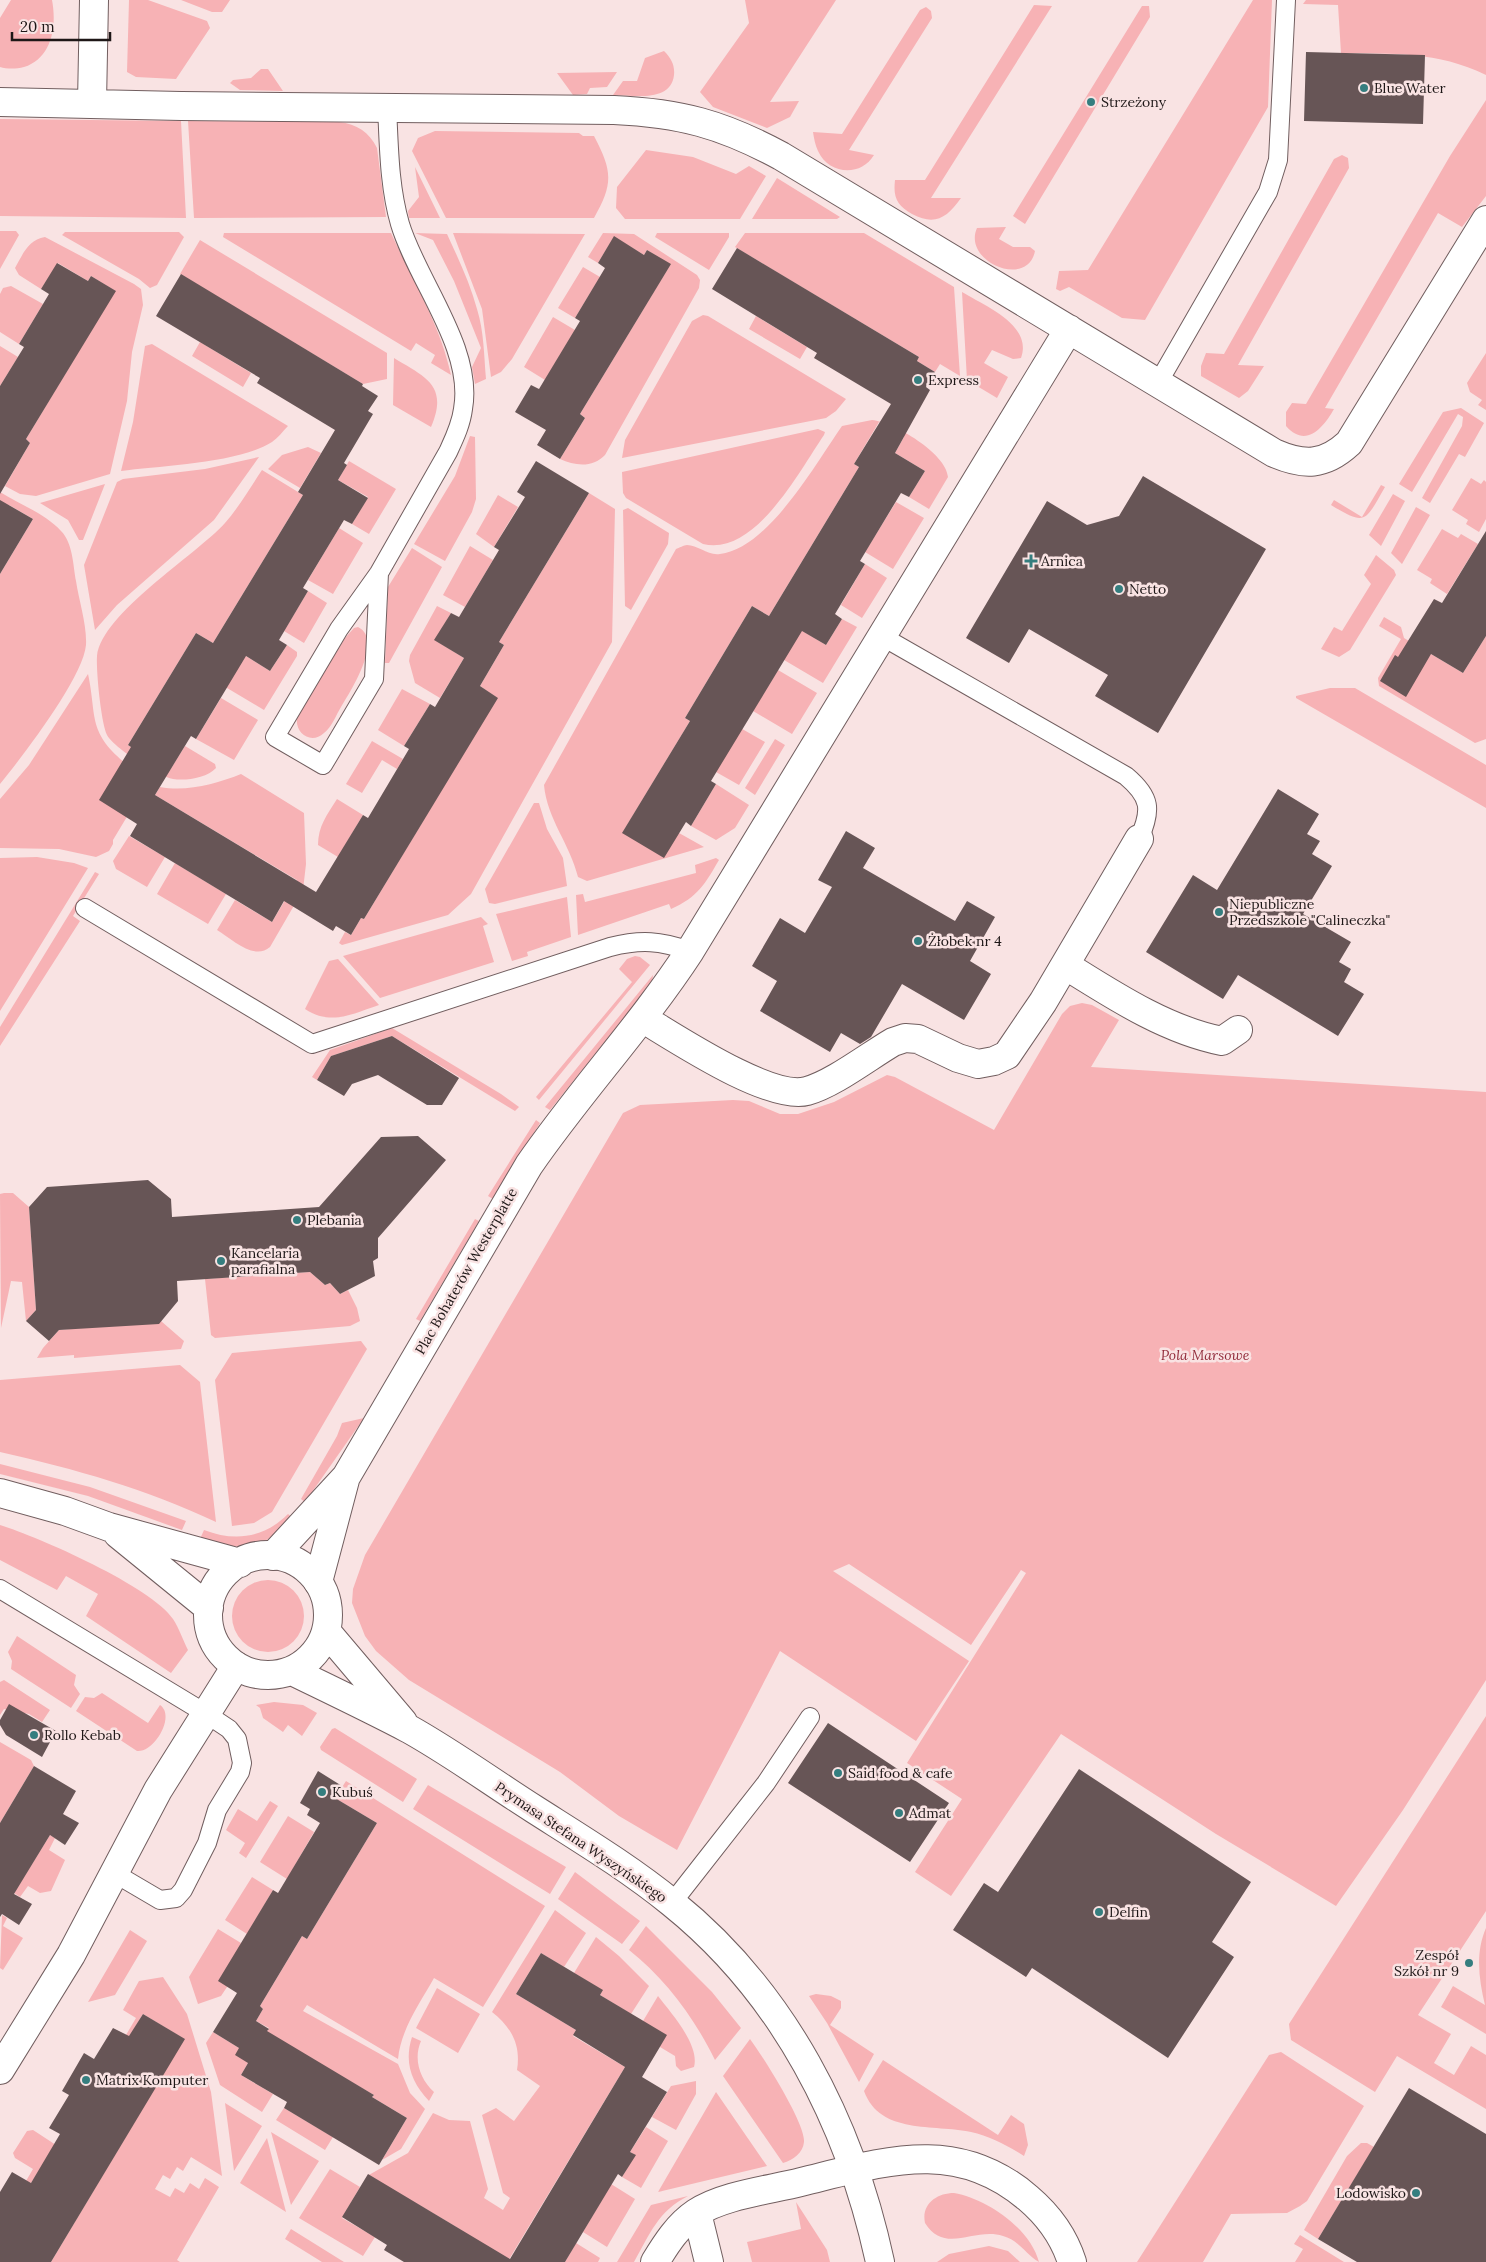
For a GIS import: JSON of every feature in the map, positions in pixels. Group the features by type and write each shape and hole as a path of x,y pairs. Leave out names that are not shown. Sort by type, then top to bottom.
{"street":[{"path":"92,103 94,0"},
{"path":"0,102 181,106 614,110 645,111 705,122 730,130 781,156 1274,453 1290,460 1306,462 1323,460 1337,454 1358,430 1486,220"},
{"name":"Plac Bohaterów Westerplatte","path":"273,1556 346,1477 529,1165 561,1118 642,1018 690,952 1069,329"},
{"path":"642,1018 752,1081 787,1093 806,1091 823,1084 893,1042 904,1038 918,1039 958,1058 978,1064 994,1061 1006,1055 1043,1002 1139,839"},
{"path":"1065,964 1130,1004 1197,1036 1222,1041 1238,1030"},
{"name":"Plac Bohaterów Westerplatte","path":"318,1582 346,1477"},
{"path":"0,1493 66,1511 109,1527 240,1563"},
{"path":"109,1527 209,1608"},
{"path":"273,1556 290,1560 306,1569 318,1582 326,1598 328,1615 326,1631 319,1648 307,1661 292,1671 273,1675 254,1674 236,1666 223,1655 214,1641 209,1625 209,1608 212,1594 218,1582 240,1563 250,1558 273,1556"},
{"name":"Prymasa Stefana Wyszyńskiego","path":"326,1631 411,1730"},
{"path":"0,2070 71,1955 158,1790 236,1666"},
{"name":"Prymasa Stefana Wyszyńskiego","path":"292,1671 411,1730 587,1842 672,1903 702,1929 736,1964 789,2033 829,2105 855,2169 880,2262"},
{"path":"655,2262 676,2231 697,2213 726,2201 889,2161 920,2159 971,2164 994,2173 1037,2206 1056,2228 1072,2262"},
{"path":"697,2213 709,2262"}],"lane":[{"path":"1158,383 1268,192 1274,176 1278,150 1286,0"},
{"path":"379,573 374,679 323,765 275,737 339,629 379,573 448,452 457,432 464,408 464,387 460,366 450,335 409,247 394,203 387,107"},
{"path":"883,637 1126,776 1145,795 1147,821 1139,839"},
{"path":"85,908 312,1044 610,947 635,941 664,943 690,952"},
{"path":"0,1589 205,1713 229,1729 237,1739 242,1763 240,1772 218,1810 207,1843 183,1890 176,1898 160,1900 114,1873"},
{"path":"672,1903 762,1788 810,1717"}],"green space":[{"path":"11,0 52,0 54,20 50,40 41,56 33,63 24,67 0,67 0,18"},
{"path":"129,0 148,0 207,21 210,28 176,79 136,77 127,72"},
{"path":"181,0 230,0 222,12 212,12"},
{"path":"745,0 836,0 770,102 799,101 790,117 767,128 713,107 700,92 749,23"},
{"path":"1253,0 1272,0 1268,107 1145,320 1122,318 1069,287 1060,291 1056,289 1059,271 1088,270"},
{"path":"1306,0 1486,0 1486,75 1468,67 1415,55 1341,53 1338,5 1303,4"},
{"path":"1034,5 1052,6 931,198 961,198 951,211 940,218 920,218 912,214 897,200 895,180 925,180"},
{"path":"1142,6 1149,6 1150,17 1025,224 1013,216"},
{"path":"926,7 931,11 932,18 849,150 874,155 861,167 853,170 837,169 830,165 818,151 813,132 842,134 920,10"},
{"path":"664,51 669,56 674,68 671,84 666,90 650,96 613,95 623,81 637,81 645,58"},
{"path":"261,69 268,69 283,91 240,90 230,83 233,80 251,78"},
{"path":"617,72 607,87 590,88 587,94 573,95 557,73"},
{"path":"1486,100 1486,196 1462,227 1438,213 1325,408 1334,409 1330,416 1314,433 1301,436 1293,433 1286,426 1286,412 1292,403 1306,404 1450,156"},
{"path":"0,119 181,121 186,218 0,216"},
{"path":"188,121 339,122 357,127 370,137 377,148 386,217 194,218"},
{"path":"435,131 579,133 583,136 594,136 605,159 607,169 608,178 605,196 594,218 446,218 412,151 418,138"},
{"path":"646,150 693,157 736,174 749,166 766,176 740,219 625,219 616,208 617,187"},
{"path":"1342,155 1348,158 1349,168 1238,365 1264,366 1248,391 1239,398 1201,376 1201,366 1206,353 1224,354 1334,159"},
{"path":"415,167 440,218 409,218 408,211 419,197"},
{"path":"777,178 840,217 837,219 752,219"},
{"path":"1006,227 999,239 1013,247 1030,247 1035,251 1030,262 1021,268 1010,269 998,266 987,260 979,251 975,240 977,228"},
{"path":"0,231 16,231 19,235 0,269"},
{"path":"65,232 179,232 184,237 157,285 150,288 139,279 62,235"},
{"path":"224,233 391,233 433,320 451,375 431,363 435,355 416,343 411,351 223,237"},
{"path":"415,233 447,234 467,280 479,317 486,379 475,384 472,367 481,348 454,281 433,240"},
{"path":"453,233 585,234 512,359 501,372 491,377 482,309"},
{"path":"603,233 634,234 697,275 700,280 699,288 605,455 589,464 578,464 560,459 585,418 580,414 670,265 647,250 644,255 614,237 598,263 588,257"},
{"path":"657,233 729,233 729,237 709,270 655,237"},
{"path":"745,233 864,233 954,287 960,376 940,364 935,372 917,361 919,357 735,247"},
{"path":"45,237 134,284 141,289 143,305 132,352 127,401 110,474 36,496 20,494 5,486 30,443 26,439 115,291 91,276 88,281 58,263 41,289 19,275 15,268 30,244"},
{"path":"200,240 387,353 387,379 363,384 180,274"},
{"path":"583,267 600,277 575,318 558,308"},
{"path":"11,286 43,304 19,344 0,332 0,294 3,288"},
{"path":"962,292 1005,318 1014,326 1020,336 1023,346 1021,358 1013,359 992,350 984,363 1008,377 997,398 967,380"},
{"path":"703,315 708,316 846,399 836,411 826,418 622,458 625,440 692,321"},
{"path":"756,316 807,347 800,359 749,329"},
{"path":"553,317 575,330 545,380 524,367"},
{"path":"200,342 251,373 243,387 192,356"},
{"path":"152,344 288,426 272,442 240,455 121,471 133,422 145,346"},
{"path":"0,346 18,357 0,386"},
{"path":"1486,353 1486,410 1478,405 1482,400 1470,392 1467,383"},
{"path":"394,358 424,377 431,384 437,401 436,413 431,427 393,405"},
{"path":"1461,408 1484,423 1465,457 1459,454 1430,503 1422,498 1462,426 1463,417 1458,414 1412,492 1399,484 1443,412"},
{"path":"872,420 882,422 906,433 939,458 948,477 929,509 909,497 925,471 895,453 904,437 879,422 854,464 859,467 769,616 752,606 685,718 690,721 623,832 679,833 704,847 587,881 578,877 570,853 549,809 544,785 676,549 687,545 720,554 738,549 756,537 773,521 805,481 842,426"},
{"path":"818,429 825,432 824,435 774,508 758,524 740,537 722,544 703,544 626,498 623,493 622,472"},
{"path":"470,436 475,437 476,499 472,512 445,561 414,544 455,476"},
{"path":"308,447 321,453 300,488 268,469 282,455"},
{"path":"259,457 214,520 117,605 95,630 84,565 117,482 123,479 205,469"},
{"path":"349,461 396,489 369,534 352,524 368,497 338,480"},
{"path":"262,470 303,495 213,643 196,633 128,745 170,770 185,746 215,764 216,768 207,774 190,779 166,777 137,761 118,747 107,735 99,696 97,656 103,639 115,622 152,586 225,523"},
{"path":"1471,478 1481,484 1484,480 1486,482 1486,519 1479,532 1466,524 1468,520 1452,510"},
{"path":"105,484 83,540 79,540 68,520 40,503"},
{"path":"1381,485 1385,487 1369,513 1364,517 1359,518 1352,516 1331,505 1334,500 1362,517"},
{"path":"0,492 48,519 65,536 72,554 84,621 86,645 74,677 63,696 36,737 0,784 0,574 33,519 9,505 0,507"},
{"path":"589,493 615,509 612,642 471,894 448,915 342,945 339,943 345,932 351,935 361,918 364,919 497,698 480,686 504,645 499,642"},
{"path":"1393,494 1405,501 1381,546 1369,535"},
{"path":"498,495 518,507 494,547 476,534"},
{"path":"896,502 924,518 893,569 865,552"},
{"path":"1416,507 1430,515 1402,564 1391,553"},
{"path":"628,508 669,533 668,544 631,610 625,606 623,510"},
{"path":"339,528 363,543 333,594 308,580"},
{"path":"1442,529 1458,538 1461,534 1478,544 1447,594 1430,583 1432,579 1417,570"},
{"path":"470,546 493,560 465,607 443,595"},
{"path":"412,548 442,567 389,663 385,663 388,587"},
{"path":"1376,555 1394,570 1396,575 1350,650 1339,657 1321,649 1334,627 1342,631 1371,584 1364,575"},
{"path":"865,564 887,578 862,618 841,605"},
{"path":"308,591 327,603 304,643 284,631"},
{"path":"437,606 451,613 435,640 464,658 440,698 415,683 409,661 410,655"},
{"path":"1384,617 1401,627 1404,638 1463,673 1486,636 1486,739 1475,743 1379,686 1378,678 1401,639 1379,626"},
{"path":"842,619 857,627 823,683 779,657 796,627 826,645"},
{"path":"358,627 365,634 368,643 363,666 329,728 319,737 308,737 300,731 297,720 298,714 345,638 354,628"},
{"path":"287,645 297,652 297,656 264,710 222,685 241,653 270,671"},
{"path":"778,670 817,693 792,734 753,711"},
{"path":"88,674 99,731 112,751 124,762 128,815 113,840 109,851 96,857 59,849 0,848 0,799 29,765"},
{"path":"1330,688 1355,688 1486,765 1486,808 1296,698 1296,696"},
{"path":"402,689 430,704 404,746 378,730"},
{"path":"221,698 258,720 234,760 196,739"},
{"path":"737,726 765,742 739,785 716,772"},
{"path":"775,739 785,745 755,795 745,788"},
{"path":"372,741 403,759 397,769 382,760 362,793 346,784"},
{"path":"241,774 304,813 306,864 303,890 270,947 264,951 257,952 243,947 217,930 235,900 272,922 297,880 155,795 160,787 191,788 222,781"},
{"path":"716,784 749,805 735,828 716,840 691,826"},
{"path":"337,799 363,815 338,857 318,845 321,826"},
{"path":"534,803 539,803 547,829 563,858 567,886 495,904 489,903 485,889"},
{"path":"129,836 165,857 147,887 116,869 113,861"},
{"path":"37,857 74,863 88,868 0,1011 0,858"},
{"path":"716,858 719,860 705,883 688,900 671,909 669,904 578,935 576,895 583,894 585,902 696,873 695,865"},
{"path":"175,863 226,894 208,924 157,894"},
{"path":"95,872 99,874 73,916 80,921 0,1046 0,1027"},
{"path":"567,897 571,937 527,952 528,956 512,961 496,914"},
{"path":"481,917 488,924 483,926 494,962 380,998 343,956"},
{"path":"635,956 640,957 650,965 539,1100 536,1097 632,982 619,969 627,959"},
{"path":"338,959 379,1005 351,1015 333,1018 324,1017 305,1009 329,961"},
{"path":"653,975 652,983 550,1110 545,1107"},
{"name":"Pola Marsowe","path":"1082,1003 1092,1005 1119,1020 1091,1067 1486,1092 1486,1680 1403,1810 1336,1906 1216,1834 1061,1734 951,1896 915,1872 962,1799 907,1763 1026,1573 1021,1570 971,1645 849,1564 833,1571 969,1661 916,1741 780,1651 677,1850 619,1816 560,1772 409,1680 376,1651 365,1636 352,1603 353,1589 365,1555 623,1113 640,1105 733,1100 749,1101 780,1114 798,1114 834,1102 887,1075 895,1077 994,1130 1062,1014 1070,1006"},
{"path":"392,1028 501,1094 519,1107 515,1111 392,1036 331,1056 317,1080 312,1077 330,1050"},
{"path":"536,1120 540,1123 493,1199 488,1196"},
{"path":"13,1193 29,1207 36,1310 26,1321 22,1282 11,1281 1,1328 0,1194"},
{"path":"475,1219 479,1221 420,1321 416,1319"},
{"path":"310,1272 325,1285 330,1283 340,1294 348,1290 357,1308 360,1321 350,1326 215,1338 211,1335 205,1279"},
{"path":"161,1321 184,1341 181,1349 74,1358 74,1355 37,1358 59,1330"},
{"path":"361,1341 367,1349 272,1512 254,1523 232,1526 215,1380 232,1353"},
{"path":"180,1365 200,1382 216,1522 190,1510 110,1481 56,1465 0,1452 0,1380"},
{"path":"364,1418 305,1502 301,1499 337,1436 342,1423"},
{"path":"0,1464 90,1487 186,1521 182,1530 88,1496 0,1474"},
{"path":"288,1514 293,1518 281,1529 270,1538 251,1546 229,1545 200,1539 204,1530 227,1536 249,1536 269,1528"},
{"path":"0,1525 41,1540 93,1564 143,1592 161,1606 173,1619 188,1650 171,1673 86,1616 98,1594 66,1576 57,1590 0,1560"},
{"path":"261,1580 275,1580 294,1590 304,1609 304,1623 294,1642 275,1652 261,1652 242,1642 232,1623 232,1609 242,1590"},
{"path":"17,1636 76,1675 74,1685 80,1694 71,1708 11,1669 12,1661 8,1652"},
{"path":"4,1680 50,1710 42,1722 29,1714 4,1709 0,1715 0,1682"},
{"path":"102,1693 148,1723 160,1705 166,1717 161,1733 156,1740 144,1750 137,1751 76,1711 85,1697 94,1698"},
{"path":"274,1702 303,1705 317,1713 302,1736 288,1725 283,1732 263,1718 260,1708 256,1705"},
{"path":"1486,1716 1486,1911 1418,2015 1451,2034 1434,2063 1454,2075 1471,2046 1486,2055 1486,2109 1397,2056 1375,2092 1291,2040 1289,2024"},
{"path":"335,1728 417,1779 403,1802 321,1750 320,1747 332,1729"},
{"path":"0,1742 31,1760 34,1766 0,1823"},
{"path":"346,1781 545,1906 483,2007 434,1978 407,2027 398,2059 307,2005 303,2011 398,2064 410,2093 425,2109 401,2149 382,2160 407,2118 372,2097 374,2095 266,2033 269,2028 256,2021 263,2009 260,2006 302,1936 307,1939 377,1823 335,1798"},
{"path":"428,1785 566,1867 550,1894 413,1809"},
{"path":"270,1801 278,1806 246,1858 239,1853 245,1843 226,1830 238,1809 257,1821"},
{"path":"288,1816 314,1832 287,1879 260,1862"},
{"path":"50,1835 55,1838 49,1850 65,1860 51,1891 40,1893 28,1886 20,1897 14,1893"},
{"path":"575,1872 640,1921 622,1944 558,1899"},
{"path":"252,1877 273,1890 247,1934 225,1920"},
{"path":"555,1910 586,1933 564,1967 541,1953 516,1994 576,2030 573,2036 625,2067 508,2261 474,2238 367,2176 408,2153 433,2113 449,2120 470,2121 488,2189 484,2198 503,2210 510,2198 503,2193 482,2115 496,2108 514,2121 540,2086 517,2070 518,2053 514,2038 505,2024 492,2012"},
{"path":"2,1915 7,1918 3,1926 23,1938 3,1970 0,1968"},
{"path":"646,1926 712,1992 741,2028 715,2060 698,2029 678,2000 655,1973 629,1950"},
{"path":"1486,1928 1486,2034 1441,2007 1453,1986 1485,2005 1481,1986 1479,1957"},
{"path":"218,1929 241,1943 227,1987 221,1996 198,2004 189,1977"},
{"path":"130,1930 147,1941 115,1995 88,2002"},
{"path":"596,1937 619,1956 649,1986 631,2014 600,1995 602,1990 574,1973"},
{"path":"163,1977 187,2014 211,2092 222,2176 191,2157 183,2171 177,2167 170,2179 163,2175 155,2189 170,2197 175,2188 184,2193 190,2183 199,2189 205,2178 219,2187 177,2260 180,2262 51,2262 184,2039 143,2014 129,2037 126,2035 136,2018 123,2010 139,1981"},
{"path":"437,1988 480,2014 458,2053 416,2028"},
{"path":"816,1994 831,1996 841,2001 841,2008 830,2025 874,2054 859,2082 827,2023 809,1996"},
{"path":"658,1996 689,2039 695,2058 694,2067 681,2071 676,2066 675,2056 660,2047 643,2021"},
{"path":"213,2032 239,2048 248,2063 241,2075 273,2094 262,2112 220,2085 206,2043"},
{"path":"412,2037 421,2041 418,2055 419,2068 425,2081 434,2092 429,2101 418,2086 411,2071 409,2055"},
{"path":"750,2039 782,2090 803,2133 804,2142 800,2153 783,2163 723,2076"},
{"path":"1281,2052 1364,2106 1307,2201 1287,2213 1231,2214 1203,2262 1137,2262 1269,2055"},
{"path":"883,2060 998,2135 1011,2115 1024,2124 1028,2145 1024,2156 985,2136 971,2132 910,2125 882,2115 872,2105 864,2091"},
{"path":"696,2081 696,2094 676,2130 652,2117 671,2086"},
{"path":"716,2092 767,2166 658,2192"},
{"path":"225,2103 262,2126 234,2171"},
{"path":"284,2108 333,2137 325,2150 276,2120"},
{"path":"646,2127 668,2141 641,2188 622,2177 635,2155 630,2152"},
{"path":"33,2130 56,2145 31,2183 26,2181 33,2169 15,2158 13,2153 27,2131"},
{"path":"271,2132 319,2161 291,2205"},
{"path":"267,2138 286,2212 240,2183"},
{"path":"1361,2143 1367,2143 1374,2147 1318,2239 1304,2230 1347,2156"},
{"path":"330,2169 360,2187 342,2218 375,2237 363,2256 299,2218"},
{"path":"611,2184 635,2199 607,2247 583,2232"},
{"path":"954,2193 980,2202 1006,2217 1027,2238 1039,2262 1014,2241 1003,2236 992,2234 951,2239 933,2232 925,2223 925,2210 936,2197"},
{"path":"688,2196 662,2216 634,2262 617,2262 651,2205"},
{"path":"796,2202 827,2250 830,2262 752,2262 747,2242 801,2229"},
{"path":"291,2229 344,2262 322,2262 285,2239"},
{"path":"1300,2235 1344,2262 1295,2262 1303,2249 1294,2244"},
{"path":"576,2243 600,2258 598,2262 565,2262"},
{"path":"989,2246 1008,2251 1020,2262 937,2262 949,2254"}],"building":[{"name":"Blue Water","path":"1306,52 1425,55 1423,124 1304,121"},
{"path":"614,236 644,255 647,250 671,264 580,414 585,418 560,459 537,445 546,430 515,412 531,385 539,389 580,321 575,318 605,268 598,263"},
{"path":"737,248 919,357 917,361 935,372 926,387 930,390 895,453 925,471 909,497 901,493 860,561 865,564 835,614 842,619 826,645 802,631 711,781 716,784 691,826 686,822 664,858 622,833 690,721 685,718 752,606 769,616 859,467 854,464 891,404 814,358 817,353 712,289"},
{"path":"57,263 88,281 91,276 116,291 26,439 30,443 0,494 0,386 24,347 19,344 49,294 41,289"},
{"path":"181,274 363,384 362,386 378,396 368,411 373,414 344,463 347,465 338,480 368,498 352,524 344,520 303,588 308,591 279,640 287,645 270,671 246,656 196,739 191,736 155,795 316,892 363,815 368,818 409,749 404,746 430,704 435,707 464,658 434,640 451,613 459,617 499,550 494,547 525,497 517,492 536,461 589,493 499,642 504,645 480,686 498,698 364,919 361,918 351,935 336,926 333,931 284,901 272,922 130,836 137,824 99,800 131,747 128,745 196,633 213,643 303,495 298,492 335,430 257,383 260,378 156,316"},
{"name":"Netto","path":"1143,476 1266,549 1158,733 1095,696 1108,675 1029,629 1009,663 966,638 1047,501 1087,525 1119,516"},
{"path":"0,500 33,519 0,574"},
{"path":"1486,531 1486,636 1463,673 1431,654 1406,697 1380,681 1395,655 1398,657 1434,599 1442,603"},
{"name":"Niepubliczne Przedszkole \"Calineczka\"","path":"1278,789 1319,814 1307,834 1320,841 1312,854 1332,866 1303,914 1351,942 1339,962 1351,969 1344,982 1364,994 1338,1036 1238,975 1223,999 1146,952 1193,875 1217,890"},
{"name":"Żłobek nr 4","path":"846,831 875,848 863,868 955,921 967,901 995,917 970,961 991,974 964,1020 902,984 871,1037 860,1044 841,1033 830,1052 760,1011 777,981 752,966 780,918 805,933 832,887 818,880"},
{"path":"392,1036 459,1078 442,1105 427,1105 378,1075 352,1084 344,1096 317,1080 331,1056"},
{"path":"418,1136 446,1160 378,1238 378,1258 373,1261 375,1276 340,1294 330,1283 325,1285 310,1272 177,1281 178,1301 159,1324 59,1330 49,1341 26,1321 36,1310 29,1207 47,1187 148,1180 171,1199 172,1217 319,1207 381,1137"},
{"path":"9,1704 56,1731 42,1757 6,1735 0,1725 0,1720"},
{"path":"828,1723 949,1803 910,1862 788,1783"},
{"path":"34,1766 76,1791 63,1814 79,1823 65,1845 50,1835 14,1894 32,1904 19,1925 2,1914 0,1917 0,1823"},
{"name":"Delfin","path":"1079,1769 1251,1882 1212,1942 1234,1957 1168,2058 1032,1968 1026,1977 953,1930 984,1883 998,1892"},
{"path":"318,1771 342,1786 335,1798 377,1823 307,1939 302,1936 260,2006 263,2009 256,2021 269,2029 267,2031 374,2095 372,2097 407,2118 379,2165 284,2108 287,2102 241,2075 248,2063 235,2055 239,2048 213,2032 237,1993 218,1981 273,1890 278,1893 320,1823 307,1815 310,1809 300,1803"},
{"path":"541,1953 603,1990 600,1995 667,2035 642,2077 667,2092 630,2152 636,2155 622,2177 618,2174 565,2262 404,2262 384,2250 387,2245 342,2217 368,2174 510,2259 625,2067 573,2035 576,2030 516,1994"},
{"path":"143,2014 185,2039 51,2262 0,2262 0,2192 12,2172 31,2183 60,2134 49,2128 69,2095 62,2091 84,2053 94,2059 113,2028 129,2036"},
{"name":"Lodowisko","path":"1409,2088 1486,2134 1486,2262 1357,2262 1318,2239"}],"place":[{"name":"Blue Water","path":"1364,88"},
{"name":"Strzeżony","path":"1091,102"},
{"name":"Express","path":"918,380"},
{"name":"Arnica","path":"1031,561"},
{"name":"Netto","path":"1119,589"},
{"name":"Niepubliczne Przedszkole \"Calineczka\"","path":"1219,912"},
{"name":"Żłobek nr 4","path":"918,941"},
{"name":"Plebania","path":"297,1220"},
{"name":"Kancelaria parafialna","path":"221,1261"},
{"name":"Rollo Kebab","path":"34,1735"},
{"name":"Said food & cafe","path":"838,1773"},
{"name":"Kubuś","path":"322,1792"},
{"name":"Admat","path":"899,1813"},
{"name":"Delfin","path":"1099,1912"},
{"name":"Zespół Szkół nr 9","path":"1469,1963"},
{"name":"Matrix Komputer","path":"86,2080"},
{"name":"Lodowisko","path":"1416,2193"}]}
